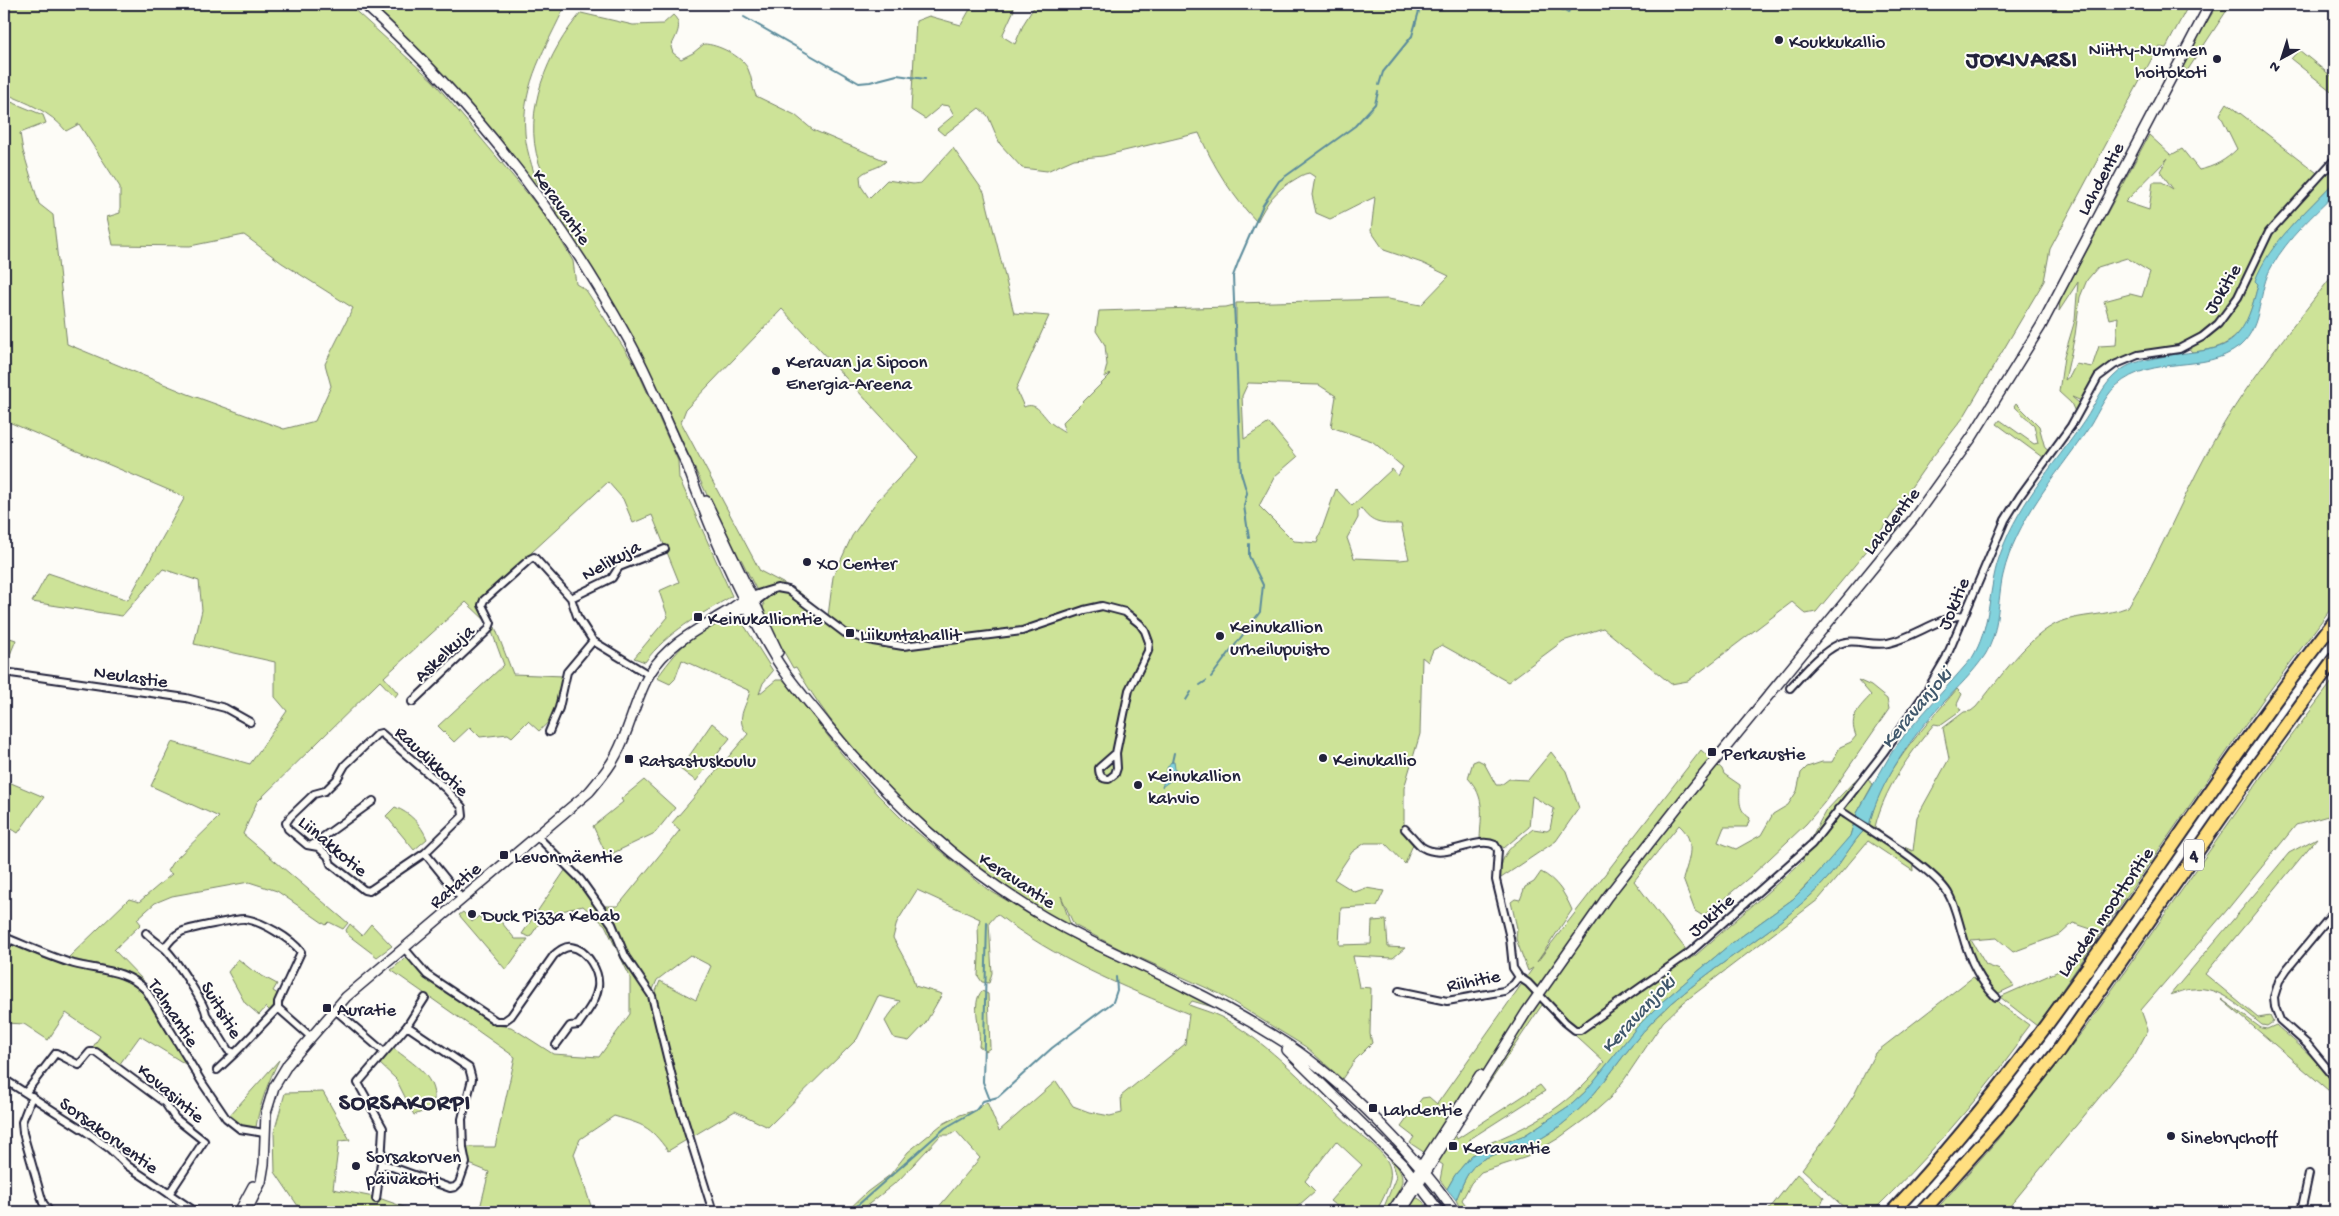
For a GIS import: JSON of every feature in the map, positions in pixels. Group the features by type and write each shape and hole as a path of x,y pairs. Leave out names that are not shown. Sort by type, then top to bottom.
{"highway":[{"name":"Lahden moottoritie","path":"1892,1212 1990,1101 2240,750 2335,621"},
{"name":"4","path":"1922,1212 2007,1116 2056,1054 2252,772 2335,658"},
{"path":"1928,1212 1954,1178"},
{"path":"1883,1212 1898,1199 1911,1192"}],"main road":[{"name":"Keravantie","path":"364,4 455,95 498,145 544,206 591,275 628,338 686,462 723,557 798,687 842,743 887,795 946,848 983,878 1068,930 1182,985 1287,1044 1327,1075 1423,1170 1454,1211"},
{"name":"Lahdentie","path":"1401,1212 1419,1184 1423,1170 1527,1011 1608,897 1643,851 1913,519 1972,437 2040,326 2210,4"},
{"name":"Ratatie","path":"246,1212 261,1182 264,1164 266,1113 274,1087 288,1064 310,1037 334,1009 588,792 617,754 649,675 674,644 694,630 749,601"},
{"name":"Keravantie","path":"1270,1034 1413,1176 1440,1212"},
{"name":"Ratatie","path":"239,1212 251,1191 264,1150"},
{"name":"Lahdentie","path":"1392,1212 1413,1176 1423,1170"}],"street":[{"name":"Jokitie","path":"1538,995 1565,1022 1575,1030 1580,1030 1689,953 1807,848 1883,753 1926,692 1946,658 2005,520 2020,496 2071,426 2098,377 2114,365 2138,355 2179,349 2202,337 2218,324 2238,297 2269,232 2335,159"},
{"name":"Nelikuja","path":"570,598 612,578 619,567 665,549"},
{"name":"Askelkuja","path":"412,702 488,630 491,623 482,605 484,600 530,559 534,558 570,598"},
{"path":"749,601 772,590 788,590 845,633 873,641 903,646 1022,631 1084,610 1102,606 1125,612 1140,624 1149,642 1148,651 1129,690 1116,753"},
{"path":"570,598 593,641 649,675"},
{"path":"1790,688 1827,651 1840,643 1849,641 1887,643 1951,616 1964,616"},
{"path":"549,732 559,708 567,672 593,641"},
{"name":"Neulastie","path":"4,672 186,698 225,708 250,722"},
{"name":"Liinakkotie","path":"381,733 377,734 345,765 337,779 325,791 314,794 290,817 286,823 288,829 307,844 312,845 328,856 331,864 364,890 369,891 425,853"},
{"name":"Raudikkotie","path":"381,733 438,785 446,789 462,807 463,816 425,853"},
{"path":"312,845 373,801"},
{"path":"1838,809 1924,869 1943,885 1953,905 1966,946 1984,983 1996,997"},
{"path":"1406,829 1422,847 1434,851 1459,850 1485,841 1495,845 1498,850 1496,880 1510,938 1513,968 1519,977 1538,995"},
{"path":"537,836 585,887 612,924 625,956 652,996 677,1097 713,1212"},
{"path":"425,853 462,899"},
{"path":"2335,911 2279,981 2274,997 2274,1007 2280,1020 2307,1044 2335,1078"},
{"path":"165,948 167,943 182,931 244,918 275,931 301,952 278,1002 278,1008 310,1037"},
{"name":"Suitsitie","path":"146,933 157,944 165,948 206,1008 206,1014 228,1050 235,1053 278,1008"},
{"path":"4,950 7,938"},
{"name":"Talmantie","path":"7,938 74,964 126,974 138,982 146,990 226,1118 240,1129 264,1133"},
{"path":"404,948 427,975 496,1021 504,1021 511,1016 554,955 562,948 571,947 583,952 590,960 599,984 596,999 578,1025 570,1026 556,1045"},
{"name":"Riihitie","path":"1399,991 1435,1000 1455,1000 1504,991 1514,984 1519,977"},
{"path":"376,1199 383,1128 358,1083 407,1026 425,998"},
{"path":"334,1009 384,1052"},
{"path":"381,1163 450,1188 460,1183 466,1163 463,1148 462,1119 472,1079 469,1068 407,1026"},
{"name":"Kovasintie","path":"26,1092 52,1055 60,1054 78,1065 93,1050 115,1065 165,1103 175,1118 204,1141 169,1194"},
{"path":"217,1070 235,1053"},
{"name":"Sorsakorventie","path":"6,1081 26,1092 110,1149 128,1166 196,1212"},
{"path":"32,1096 24,1114 23,1133 43,1203 50,1212"},
{"path":"2301,1212 2309,1174"}],"green space":[{"path":"4,4 348,4 433,81 552,225 573,261 576,284 586,290 635,365 678,461 679,478 732,596 696,617 674,633 645,662 634,658 668,617 659,591 679,582 652,515 633,523 623,499 608,482 532,552 529,559 481,602 488,623 466,602 384,677 398,693 395,697 380,681 257,802 243,834 348,923 343,929 329,922 326,925 277,891 249,882 172,896 155,903 137,919 141,924 114,950 144,981 123,970 68,958 129,899 139,902 172,874 167,871 172,863 219,817 151,786 172,742 250,764 287,711 275,697 275,662 194,644 202,610 199,581 163,569 122,616 32,602 48,573 128,600 185,497 4,420 4,99 43,115 46,123 20,133 23,151 39,204 53,215 67,344 188,394 284,429 315,421 331,386 325,364 353,308 282,263 244,235 190,246 113,245 107,217 120,213 120,187 79,124 66,131 45,113 30,104 4,93"},
{"path":"370,4 566,4 537,66 527,98 525,115 526,141 541,196 479,115 434,66"},
{"path":"973,4 1013,4 1014,10 1002,36 1015,44 1024,23 1036,4 2189,4 2166,48 2158,47 2050,249 2044,281 1963,418 1930,460 1869,548 1816,612 1806,614 1792,602 1688,681 1671,684 1603,628 1563,641 1508,682 1442,645 1433,650 1428,662 1422,657 1420,734 1404,788 1404,827 1414,842 1405,864 1385,843 1365,843 1352,852 1334,879 1355,892 1366,888 1384,891 1377,906 1341,908 1339,945 1371,944 1372,921 1386,920 1388,947 1405,948 1393,958 1353,956 1359,987 1371,988 1370,1034 1372,1043 1355,1060 1342,1079 1306,1047 1220,994 1120,949 1074,925 1061,896 1070,923 1068,926 1024,901 982,870 933,829 888,787 868,765 829,718 796,667 793,668 763,615 764,605 741,559 734,554 668,410 617,311 558,217 552,201 556,197 539,163 534,123 541,83 558,45 569,28 581,13 633,25 663,24 673,15 679,26 671,47 673,53 681,59 693,53 704,44 716,46 729,52 745,64 756,96 795,115 813,130 886,161 860,176 861,186 869,198 887,180 913,184 921,183 953,148 984,192 1014,313 1049,316 1016,389 1024,407 1036,407 1051,423 1065,432 1062,423 1111,374 1104,377 1107,365 1105,345 1096,331 1099,311 1226,307 1234,305 1236,348 1236,303 1388,299 1421,305 1449,276 1422,263 1384,250 1371,231 1375,197 1330,219 1316,213 1312,195 1315,177 1309,173 1288,184 1277,193 1268,203 1257,222 1239,202 1224,180 1210,157 1199,133 1103,156 1074,159 1047,171 1022,168 1000,144 988,116 979,108 944,135 937,129 954,115 949,106 942,105 925,119 911,110 916,21 929,16 961,25","holes":["782,309 919,457 877,501 852,536 833,577 828,616 798,591 760,571 681,422 686,409","1248,383 1319,385 1336,396 1331,427 1372,441 1403,467 1398,476 1392,469 1352,506 1336,489 1317,543 1294,541 1259,506 1275,476 1297,457 1269,423 1244,439 1242,396","1361,508 1373,521 1401,524 1409,559 1354,558 1347,538 1358,518 1358,511"]},
{"path":"2218,4 2231,4 2187,71 2181,64"},
{"path":"2299,50 2335,79 2335,94 2291,59"},
{"path":"2227,103 2321,176 2335,159 2335,181 2295,223 2273,250 2264,267 2249,316 2231,340 2215,348 2192,352 2186,345 2138,355 2098,377 2084,402 2072,397 2079,403 2075,412 2071,403 2059,392 2064,357 2075,320 2078,282 2059,311 2060,301 2149,135 2171,155 2182,149 2199,170 2204,169 2220,162 2237,149 2220,114","holes":["2168,158 2160,171 2173,189 2162,182 2153,182 2149,210 2125,202","2127,258 2150,272 2142,297 2130,294 2104,301 2109,319 2118,317 2116,345 2099,346 2092,367 2076,364 2070,376 2065,380 2075,335 2080,297 2087,280 2098,267"]},
{"path":"2335,272 2335,603 2262,701 2037,1026 2000,997 2070,966 2079,959 2097,931 2073,923 2061,934 2013,952 1997,938 1971,940 1986,965 2000,970 2014,986 1997,994 1976,963 1966,943 1957,905 1946,884 1912,857 1913,871 1868,841 1819,899 1684,1002 1663,1022 1624,1080 1610,1098 1592,1114 1559,1138 1527,1157 1481,1172 1471,1183 1462,1200 1471,1212 1462,1212 1456,1200 1467,1176 1476,1164 1492,1156 1529,1144 1562,1125 1595,1093 1643,1032 1672,1003 1710,972 1789,914 1822,884 1858,837 1869,826 1883,787 1904,752 1957,689 1962,694 1957,704 1961,710 1940,725 1934,724 1916,748 1884,799 1875,827 1893,842 1913,851 1917,817 1949,759 1943,728 1964,712 1971,711 1976,707 2014,660 2036,637 2048,628 2068,619 2111,612 2128,607 2220,431 2250,384"},
{"path":"2016,403 2039,426 2045,448 2052,453 2046,460 1997,424 2000,420 2034,444 2038,443 2034,425 2014,406"},
{"path":"737,614 773,671 763,683 759,694 776,680 785,680 841,753 877,794 907,824 987,889 1077,941 1220,1009 1192,1001 1189,1005 1217,1015 1239,1028 1257,1040 1290,1068 1352,1128 1380,1151 1390,1169 1391,1174 1388,1186 1376,1212 1344,1212 1330,1201 1362,1165 1336,1141 1305,1181 1315,1191 1291,1212 937,1212 937,1209 980,1158 956,1131 950,1135 941,1135 899,1180 869,1204 858,1212 846,1212 867,1192 890,1175 908,1152 941,1125 960,1115 976,1110 987,1102 999,1131 1056,1081 1073,1106 1089,1112 1110,1116 1122,1113 1121,1096 1185,1044 1189,1014 1114,982 1065,958 1042,945 997,914 989,923 992,973 989,983 982,982 978,976 978,926 980,919 917,890 897,922 893,938 910,969 915,986 942,994 925,1024 909,1041 894,1038 885,1021 900,1001 878,996 857,1039 768,1127 735,1111 668,1151 656,1136 645,1127 614,1116 580,1139 574,1154 593,1212 479,1212 489,1172 467,1163 463,1147 495,1147 515,1057 391,970 408,956 424,976 487,1021 496,1025 511,1027 553,1054 599,1057 630,1014 630,977 605,925 583,906 545,915 530,937 522,934 566,869 579,881 610,923 602,906 618,906 680,830 672,823 748,734 744,729 741,719 750,691 682,660 675,679 670,684 657,678 675,655 691,639 710,626","holes":["612,926 626,955 652,992 657,980 690,955 711,966 696,1000 660,981 654,996 624,957"]},
{"path":"495,627 513,674 564,676 555,712 539,731 528,721 512,737 508,734 480,737 470,727 454,742 438,726 504,665 492,632"},
{"path":"4,636 16,640 9,657 4,658"},
{"path":"2335,678 2335,722 2333,726 2335,731 2335,814 2296,825 2227,910 2141,1010 2148,1030 2135,1054 2005,1212 1934,1212 1998,1139 2086,1027 2266,770"},
{"path":"1858,680 1871,686 1887,699 1889,709 1824,803 1806,824 1751,876 1703,916 1695,911 1683,879 1689,857 1690,844 1685,831 1679,825 1634,881 1687,951 1676,959 1682,964 1696,955 1804,860 1795,855 1809,842 1825,812 1861,774 1873,784 1857,813 1850,836 1835,855 1793,899 1728,946 1663,1001 1637,1027 1585,1092 1572,1104 1525,1135 1472,1155 1455,1175 1447,1189 1440,1180 1443,1165 1410,1143 1414,1137 1401,1127 1422,1098 1429,1097 1437,1104 1533,968 1528,971 1516,939 1517,928 1511,902 1515,899 1520,900 1525,887 1534,882 1541,872 1552,879 1560,888 1572,910 1537,962 1701,750 1722,769 1724,774 1740,785 1741,808 1750,818 1747,827 1724,827 1718,842 1736,849 1761,835 1773,814 1788,805 1797,791 1801,773 1807,767 1822,762 1832,762 1840,747 1851,742 1856,736 1853,723 1854,718 1871,695","holes":["1542,1005 1604,1062 1589,1079 1559,1106 1527,1126 1470,1151 1470,1139 1545,1091 1540,1085 1457,1139 1455,1134"]},
{"path":"712,723 730,738 696,781 680,769"},
{"path":"1551,752 1566,771 1579,808 1556,841 1498,880 1505,855 1533,829 1547,831 1550,829 1554,809 1532,796 1529,827 1504,848 1492,840 1480,839 1480,799 1474,785 1468,778 1473,762 1478,760 1484,763 1496,785 1501,785 1509,779 1528,780"},
{"path":"4,780 44,797 18,833 4,824"},
{"path":"644,780 675,808 655,833 607,856 593,826 623,802 621,799"},
{"path":"395,807 405,812 414,820 422,829 427,839 414,850 386,816"},
{"path":"2317,838 2205,974 2258,1018 2270,1016 2273,1022 2267,1026 2262,1025 2239,1006 2212,991 2190,989 2170,995 2289,853"},
{"path":"463,912 472,922 479,916 481,919 484,916 486,919 494,913 515,939 528,939 506,970 459,915"},
{"path":"350,924 362,935 371,924 392,946 377,957 348,935 346,930"},
{"path":"12,945 64,965 127,981 143,994 187,1065 140,1036 119,1065 93,1047 100,1036 66,1013 48,1040 24,1024 4,1023 4,957"},
{"path":"238,959 253,971 277,984 273,991 278,994 275,1006 270,1011 266,1007 259,1015 245,1003 228,972"},
{"path":"1973,977 2000,1004 2029,1025 2020,1037 2017,1046 1983,1090 1911,1173 1872,1212 1849,1212 1802,1169 1837,1122 1854,1095 1875,1053"},
{"path":"982,991 988,994 990,1048 986,1051 979,1046 977,1003"},
{"path":"2221,999 2261,1028 2267,1029 2276,1025 2321,1067 2333,1086 2335,1096"},
{"path":"392,1047 416,1066 429,1080 433,1088 433,1108 414,1115 396,1079 378,1062"},
{"path":"279,1060 265,1093 256,1127 248,1128 238,1124 229,1116"},
{"path":"323,1092 350,1140 339,1141 333,1189 379,1198 418,1212 310,1212 298,1206 275,1172 274,1132 285,1093"},
{"path":"1390,1157 1401,1172 1402,1179 1399,1190 1385,1212 1382,1212 1396,1177"},
{"path":"1797,1174 1824,1198 1818,1212 1767,1212"},
{"path":"1414,1197 1423,1202 1429,1212 1404,1212"},
{"path":"1674,1206 1683,1212 1659,1212 1664,1208"}],"water":[{"path":"2335,181 2335,194 2293,237 2272,266 2267,276 2253,328 2248,338 2240,346 2226,355 2211,360 2162,366 2146,370 2131,376 2116,386 2107,396 2086,432 2027,517 2017,536 2003,575 1996,626 1985,655 1909,744 1880,793 1869,826 1858,837 1827,879 1789,914 1710,972 1672,1003 1643,1032 1595,1093 1562,1125 1529,1144 1492,1156 1476,1164 1467,1176 1456,1200 1447,1189 1455,1175 1472,1155 1525,1135 1572,1104 1585,1092 1637,1027 1663,1001 1728,946 1793,899 1850,836 1857,813 1892,752 1907,732 1972,658 1982,636 1997,564 2014,524 2035,488 2085,420 2105,386 2118,372 2136,363 2208,350 2222,346 2233,339 2243,327 2251,310 2258,284 2255,281 2269,254 2279,240"},
{"path":"1171,762 1174,762 1174,778 1162,787 1166,772"}],"waterway":[{"path":"1379,85 1383,72 1412,36 1421,4"},
{"path":"1552,4 1568,13 1571,4"},
{"path":"744,17 859,83 897,75 925,79"},
{"path":"1249,538 1244,506 1247,493 1241,473 1233,276 1263,205 1279,181 1355,126 1375,104 1378,92"},
{"path":"1211,677 1260,612 1263,585 1249,556 1249,544"},
{"path":"1200,685 1206,681"},
{"path":"1186,700 1191,692"},
{"path":"1172,762 1174,753"},
{"path":"987,922 983,1082 990,1100"},
{"path":"850,1212 945,1128 976,1110 983,1101 998,1097 1052,1048 1113,1002 1117,990 1116,977"}],"place":[{"name":"Koukkukallio","path":"1779,40"},
{"name":"Niitty-Nummen hoitokoti","path":"2217,59"},
{"name":"Keravan ja Sipoon Energia-Areena","path":"776,371"},
{"name":"XO Center","path":"807,562"},
{"name":"Keinukalliontie","path":"698,617"},
{"name":"Liikuntahallit","path":"850,633"},
{"name":"Keinukallion urheilupuisto","path":"1220,636"},
{"name":"Perkaustie","path":"1712,752"},
{"name":"Keinukallio","path":"1323,758"},
{"name":"Ratsastuskoulu","path":"629,759"},
{"name":"Keinukallion kahvio","path":"1138,785"},
{"name":"Levonmäentie","path":"504,855"},
{"name":"Duck Pizza Kebab","path":"472,914"},
{"name":"Auratie","path":"327,1008"},
{"name":"Lahdentie","path":"1373,1108"},
{"name":"Sinebrychoff","path":"2171,1136"},
{"name":"Keravantie","path":"1453,1146"},
{"name":"Sorsakorven päiväkoti","path":"356,1166"}],"district":[{"name":"JOKIVARSI","path":"2022,58"},
{"name":"SORSAKORPI","path":"405,1101"}],"water label":[{"name":"Keravanjoki","path":"1915,707"},
{"name":"Keravanjoki","path":"1637,1013"}]}
